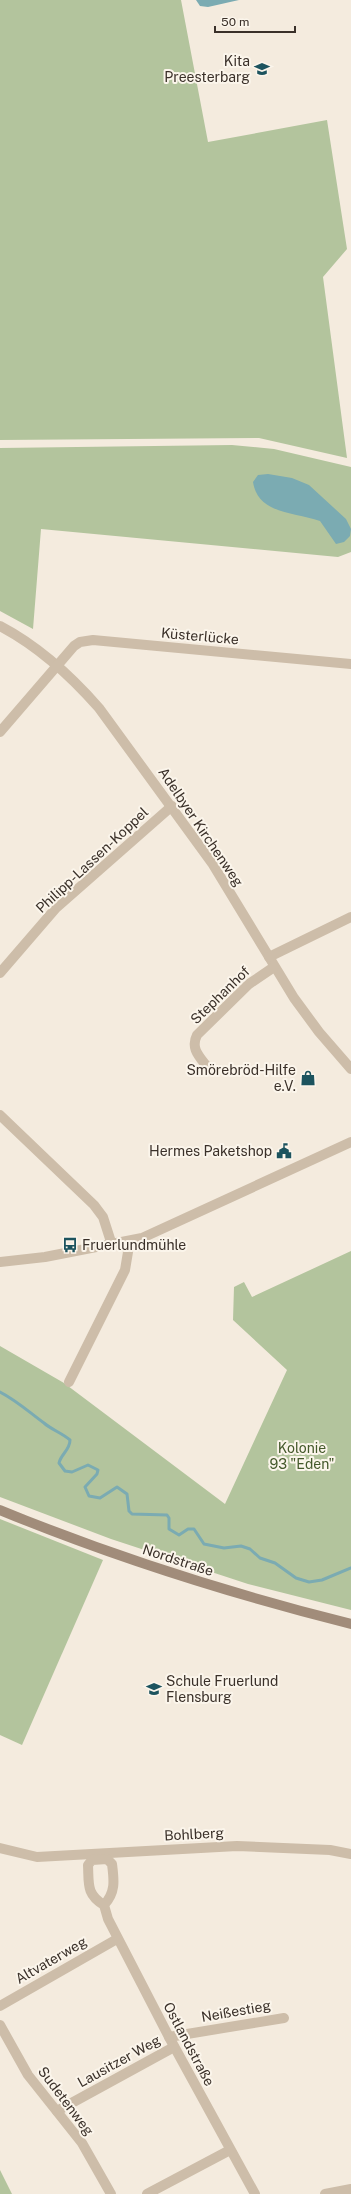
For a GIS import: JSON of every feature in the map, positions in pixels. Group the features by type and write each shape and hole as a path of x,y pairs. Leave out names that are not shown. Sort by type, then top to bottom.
{"main road":[{"name":"Nordstraße","path":"0,1510 123,1556 259,1601 351,1624"}],"street":[{"name":"Adelbyer Kirchenweg","path":"0,626 15,634 57,666 99,708 172,806 212,863 274,967 319,1032 351,1069"},
{"name":"Küsterlücke","path":"0,732 74,646 80,642 93,640 351,664"},
{"name":"Philipp-Lassen-Koppel","path":"0,973 56,908 172,806"},
{"path":"269,957 351,917"},
{"name":"Stephanhof","path":"208,1068 194,1049 194,1042 198,1035 249,984 274,967"},
{"path":"0,1115 94,1205 102,1217 112,1245"},
{"path":"0,1262 45,1257 126,1242 160,1230 351,1142"},
{"path":"69,1382 125,1270 128,1252 126,1242"},
{"name":"Bohlberg","path":"0,1848 38,1857 99,1857 237,1846 330,1850 351,1854"},
{"path":"99,1857 107,1859 112,1864 114,1889 111,1898 104,1905"},
{"name":"Ostlandstraße","path":"99,1857 92,1860 88,1865 90,1892 96,1900 104,1905 108,1919 117,1939 174,2047 255,2194"},
{"name":"Altvaterweg","path":"0,2006 117,1939"},
{"name":"Neißestieg","path":"169,2037 284,2018"},
{"name":"Sudetenweg","path":"0,2025 28,2075 82,2143 111,2194"},
{"name":"Lausitzer Weg","path":"57,2111 174,2047"},
{"path":"147,2194 230,2150"},
{"path":"325,2194 351,2189"}],"green space":[{"path":"0,0 181,0 208,142 327,120 347,249 323,277 347,458 259,438 0,440"},
{"path":"232,445 274,449 351,467 351,552 338,557 41,529 33,629 0,611 0,448"},
{"name":"Kolonie 93 \"Eden\"","path":"351,1251 351,1610 248,1584 111,1539 0,1497 0,1346 64,1383 225,1504 287,1370 233,1320 234,1287 244,1282 252,1297"},
{"path":"0,1519 103,1560 22,1745 0,1735"},
{"path":"0,2170 12,2194 0,2194"}],"water":[{"path":"196,0 239,0 208,7 200,6"},
{"path":"268,474 292,478 309,485 346,519 351,529 350,536 344,542 336,544 320,521 279,510 262,500 256,492 253,482 258,475"}],"waterway":[{"path":"0,1392 17,1402 47,1425 70,1440 69,1447 59,1463 65,1471 72,1472 88,1465 98,1470 97,1474 85,1487 89,1496 100,1498 117,1487 127,1494 129,1511 132,1514 167,1515 169,1518 169,1529 179,1535 188,1529 194,1529 204,1544 224,1548 241,1546 250,1549 260,1558 275,1563 296,1578 309,1582 322,1580 351,1568"}],"place":[{"name":"Kita Preesterbarg","path":"262,69"},
{"name":"Smörebröd-Hilfe e.V.","path":"308,1078"},
{"name":"Hermes Paketshop","path":"284,1151"},
{"name":"Fruerlundmühle","path":"70,1245"},
{"name":"Schule Fruerlund Flensburg","path":"154,1689"}]}
